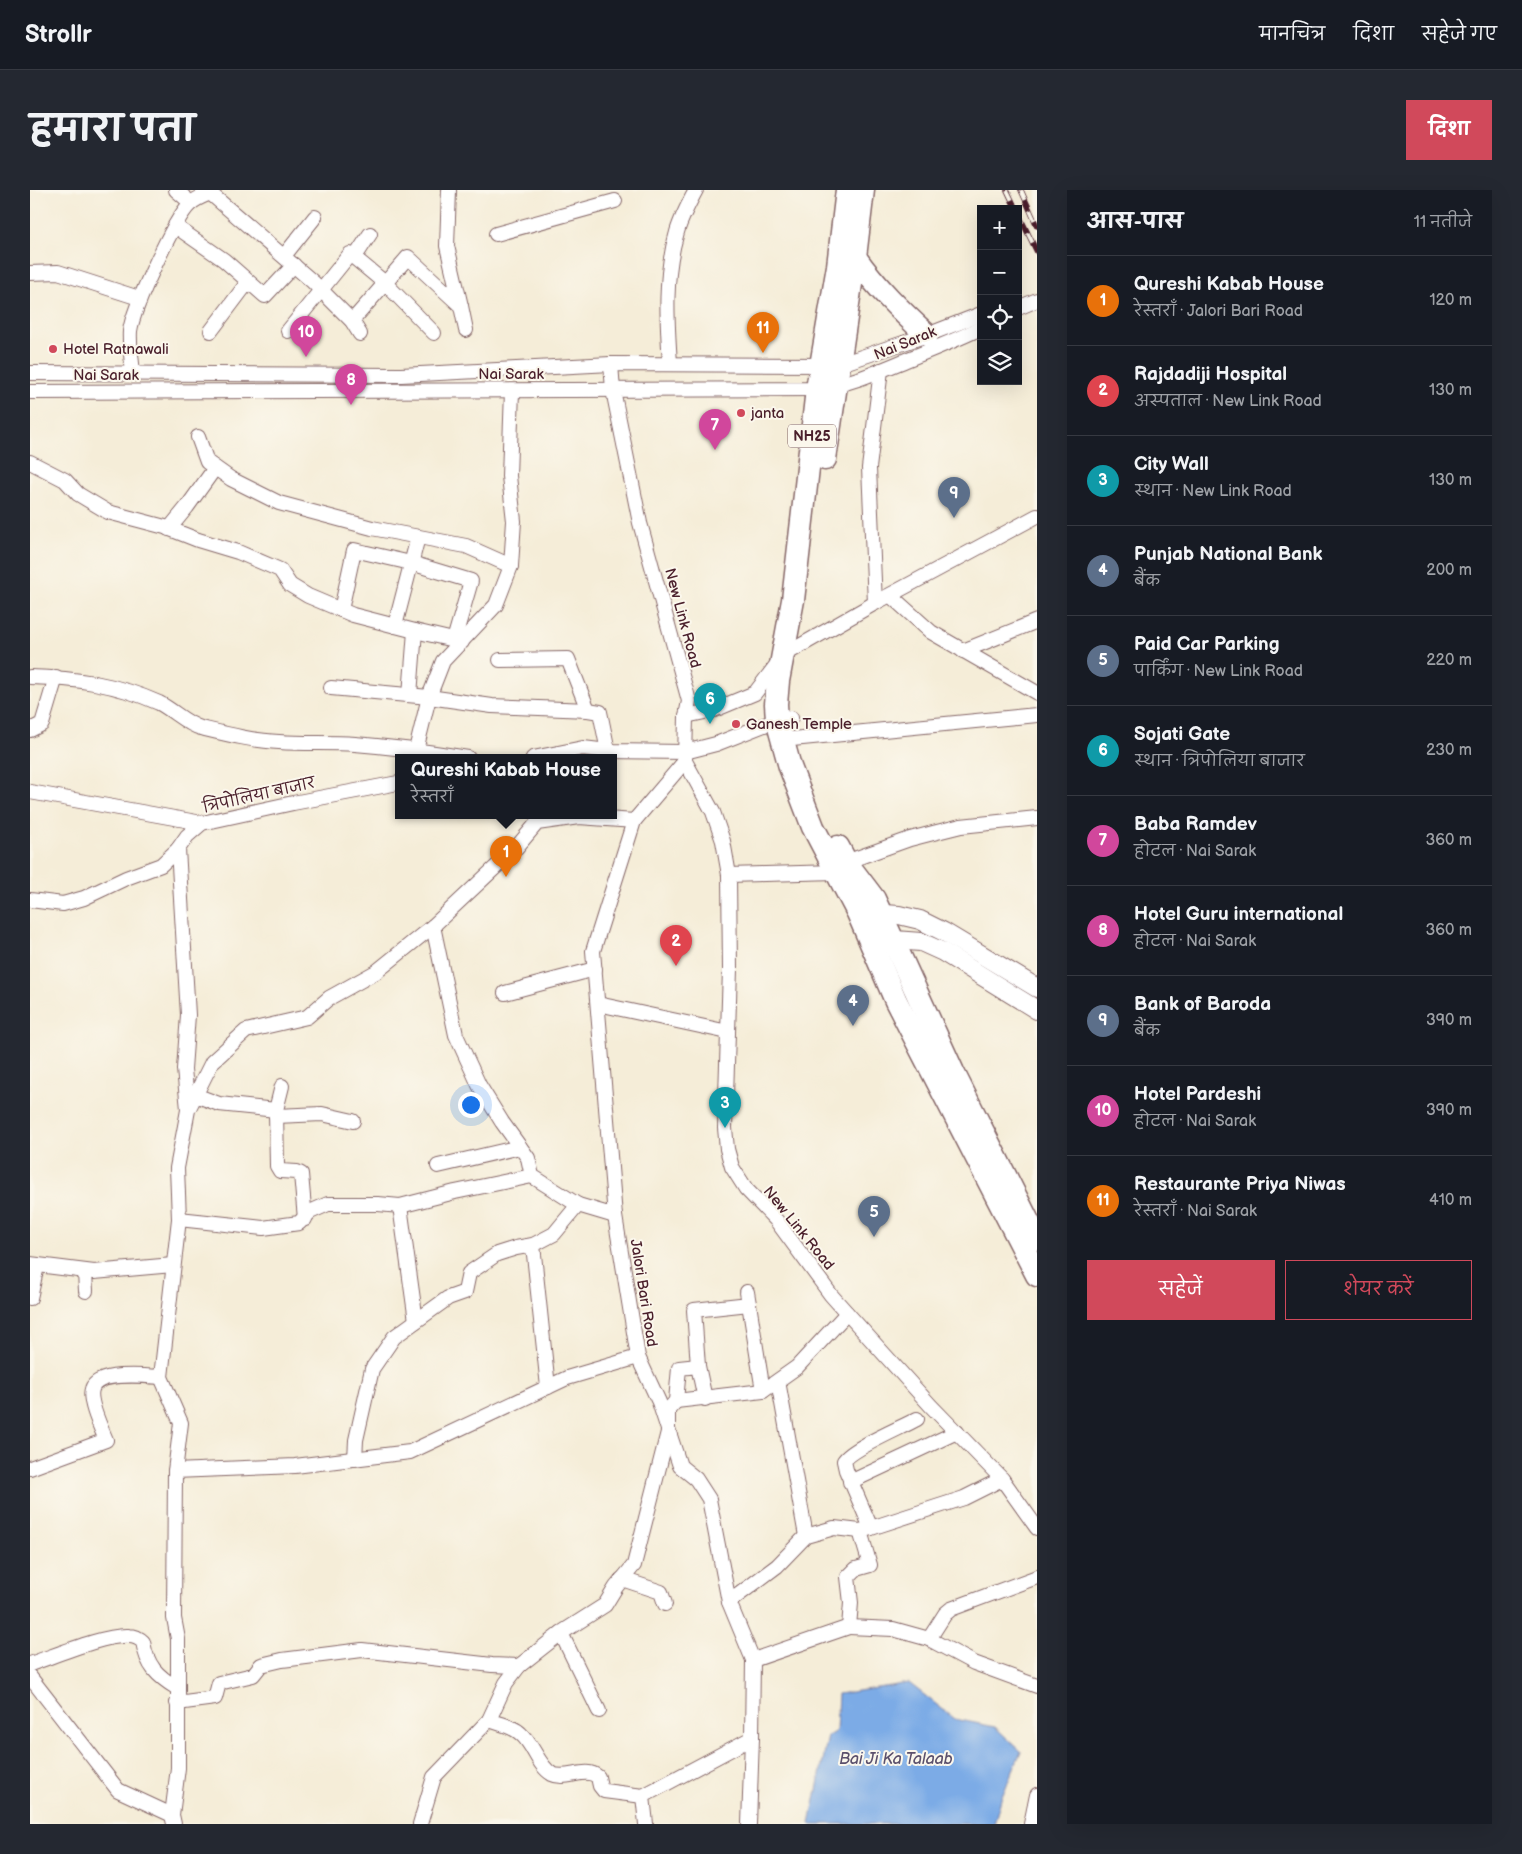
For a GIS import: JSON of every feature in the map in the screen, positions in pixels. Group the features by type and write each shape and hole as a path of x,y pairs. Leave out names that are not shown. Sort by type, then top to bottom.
{"main road":[{"name":"NH25","path":"828,376 847,190"},
{"name":"NH25","path":"863,190 855,257 828,376 801,544 790,651 776,704 786,729 813,827 838,867 858,913 880,939 953,1072 1037,1239"},
{"path":"855,257 891,302 927,335"},
{"name":"NH25","path":"838,867 866,888 880,913 880,939 896,1001 1037,1275"}],"street":[{"path":"176,190 191,202"},
{"path":"449,190 447,246 466,330"},
{"path":"670,363 667,302 671,266 677,232 696,190"},
{"path":"133,374 130,332 140,298 176,226 191,202 211,191 321,290 352,321 360,334"},
{"path":"496,234 615,201"},
{"path":"176,226 224,260 265,296 315,217"},
{"path":"355,256 370,234"},
{"path":"288,331 350,254 355,256 385,283 434,333"},
{"path":"352,321 408,257 461,306"},
{"path":"30,273 58,272 140,298"},
{"path":"211,331 248,282"},
{"path":"1022,306 1037,300"},
{"name":"Nai Sarak","path":"828,376 977,316"},
{"name":"Nai Sarak","path":"30,392 613,390 828,376 881,370 955,341 977,330"},
{"path":"30,373 100,375 400,375 611,364 670,363 828,376"},
{"name":"New Link Road","path":"611,364 613,390 640,523 689,701 686,716 685,757 713,812 723,841 729,875 730,969 725,1128 727,1149 732,1167 746,1189 776,1220 831,1295 1002,1479 1037,1528"},
{"path":"875,603 869,468 881,370"},
{"path":"100,375 103,392"},
{"path":"400,375 403,391"},
{"path":"416,750 429,697 443,661 458,641 496,605 511,566 514,521 509,476 512,435 512,391"},
{"path":"198,437 207,462 230,479 279,503 372,528 466,546 511,566"},
{"path":"30,462 66,480 78,494 108,512 169,528 198,540 238,552 280,570 290,584 308,596 341,610 415,632 458,641"},
{"path":"169,528 188,507 215,468"},
{"path":"686,716 714,710 755,693 790,651 1037,516"},
{"path":"395,626 418,537"},
{"path":"341,610 354,550 411,563 470,581 458,641"},
{"path":"891,596 931,632 1037,693"},
{"path":"963,651 1034,623"},
{"path":"410,695 415,632"},
{"path":"500,660 568,659 588,710"},
{"path":"30,677 56,677 98,682 124,688 160,704 198,727 252,738 277,742 354,744 442,754"},
{"path":"30,730 42,724 56,677"},
{"path":"331,688 429,697 492,706 600,712 608,751"},
{"path":"553,754 583,748 685,757 716,744 786,729 1037,715"},
{"name":"Jalori Bari Road","path":"685,757 634,821 593,951 615,1216 638,1356 659,1402 680,1466 696,1479 709,1499 729,1602 753,1660 749,1824"},
{"name":"त्रिपोलिया बाजार","path":"30,900 64,904 84,898 126,878 161,865 178,849 187,836 202,823 395,783"},
{"path":"30,792 202,823"},
{"path":"729,875 838,867 910,839 961,826 1037,818"},
{"path":"30,1677 118,1790 173,1819 178,1768 178,1639 174,1618 175,1471 181,1423 161,1377 179,1220 177,1168 188,1110 212,1062 246,1031 307,1017 329,998 376,972 433,926 516,848 537,819"},
{"path":"606,819 634,821"},
{"path":"178,849 188,1015 184,1069 188,1110"},
{"path":"858,913 880,913 920,920 1037,988"},
{"path":"433,926 456,1036 479,1085 502,1122 528,1158 532,1176"},
{"path":"880,939 922,942 943,952 1037,1010"},
{"path":"505,993 595,969"},
{"path":"598,1004 728,1032"},
{"path":"282,1086 276,1113 277,1166 280,1171 301,1174 305,1219"},
{"path":"195,1096 224,1105 276,1113 322,1114 353,1121"},
{"path":"438,1166 520,1147"},
{"path":"179,1220 263,1228 289,1225 305,1219 310,1212 328,1204 400,1206 532,1176 578,1205 615,1216"},
{"path":"355,1459 356,1440 372,1369 394,1337 448,1298 465,1292 469,1273 497,1254 533,1245 554,1234 578,1205"},
{"path":"400,1206 416,1321"},
{"path":"533,1245 548,1387"},
{"path":"30,1298 33,1265 85,1272 173,1265"},
{"path":"85,1272 86,1291"},
{"path":"705,1399 698,1366 694,1310 748,1298 763,1391"},
{"path":"676,1401 763,1391 797,1367 847,1313"},
{"path":"175,1471 295,1466 410,1452 567,1378 638,1356"},
{"path":"420,1824 434,1777 489,1720 506,1683 519,1666 561,1634 605,1605 622,1579 630,1571 637,1559 668,1432 668,1410 676,1401 679,1368 698,1366"},
{"path":"30,1468 106,1440 92,1400 92,1389 96,1382 120,1376 161,1377"},
{"path":"778,1381 806,1536"},
{"path":"850,1627 851,1602 848,1577 856,1569 870,1565 866,1530 844,1465 846,1458 917,1420"},
{"path":"850,1482 957,1432"},
{"path":"729,1602 777,1566 806,1536 834,1528 866,1530 964,1498 1002,1479"},
{"path":"929,1639 951,1608 1037,1576"},
{"path":"622,1579 661,1592 665,1604"},
{"path":"753,1660 850,1627 893,1629 929,1639 974,1663 1037,1686"},
{"path":"561,1634 599,1711"},
{"path":"30,1664 105,1639 127,1635 134,1636 143,1642 148,1661 157,1673 177,1688"},
{"path":"177,1703 215,1698 219,1683 253,1675 261,1665 282,1660 362,1650 492,1665 519,1666"},
{"path":"489,1720 522,1734 546,1768 554,1775 591,1773 598,1777 602,1789 606,1792 644,1796 752,1738"},
{"path":"1031,1824 1037,1795"},
{"path":"644,1796 646,1824"}],"water":[{"name":"Bai Ji Ka Talaab","path":"909,1683 955,1719 995,1727 1021,1751 1001,1799 994,1824 810,1824 828,1736 836,1731 838,1694"}],"railway":[{"path":"1007,190 1014,205"},
{"path":"1021,190 1037,226"},
{"path":"1022,221 1037,252"}],"place":[{"name":"Hotel Ratnawali","path":"53,349"},
{"name":"Restaurante Priya Niwas","path":"763,353"},
{"name":"Hotel Pardeshi","path":"306,357"},
{"name":"Hotel Guru international","path":"351,405"},
{"name":"janta","path":"741,413"},
{"name":"Baba Ramdev","path":"715,450"},
{"name":"Bank of Baroda","path":"954,518"},
{"name":"Sojati Gate","path":"710,724"},
{"name":"Ganesh Temple","path":"736,724"},
{"name":"Qureshi Kabab House","path":"506,877"},
{"name":"Rajdadiji Hospital","path":"676,966"},
{"name":"Punjab National Bank","path":"853,1026"},
{"name":"City Wall","path":"725,1128"},
{"name":"Paid Car Parking","path":"874,1237"}]}
